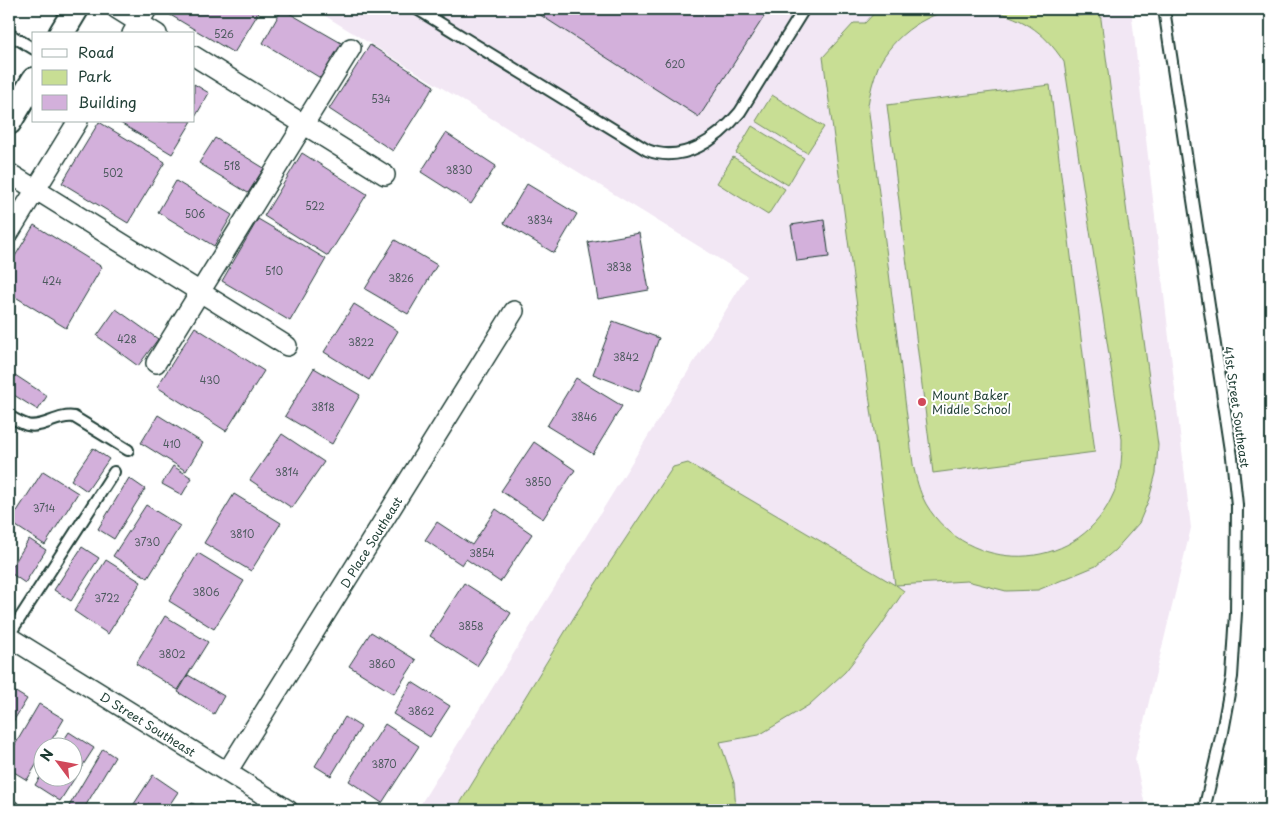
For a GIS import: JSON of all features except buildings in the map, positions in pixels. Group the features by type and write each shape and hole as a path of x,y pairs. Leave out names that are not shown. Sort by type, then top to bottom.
{"street":[{"path":"62,32 76,9"},
{"path":"117,9 154,32"},
{"path":"156,363 352,48"},
{"path":"195,57 386,176"},
{"path":"9,122 32,83"},
{"path":"9,233 77,122"},
{"path":"9,173 287,346"},
{"name":"D Place Southeast","path":"227,772 514,311"},
{"name":"D Street Southeast","path":"9,636 288,810"}],"lane":[{"path":"417,9 647,150 657,154 675,154 691,150 709,142 728,126 740,112 804,9"},
{"name":"41st Street Southeast","path":"1164,9 1232,457 1237,505 1236,613 1232,677 1221,737 1204,810"},
{"path":"9,34 32,48"},
{"path":"9,416 27,425 36,425 66,416 74,417 128,450"},
{"path":"9,636 114,472"}],"shaded area":[{"name":"Mount Baker Middle School","path":"314,9 1131,9 1191,528 1135,759 1146,810 417,810 747,276"}],"green space":[{"path":"878,9 965,9 952,10 926,19 914,26 893,44 878,67 868,105 913,464 920,489 926,504 945,527 968,544 994,553 1021,556 1048,552 1073,541 1094,524 1111,499 1117,485 1122,439 1064,62 1048,41 1030,26 1009,16 983,9 1066,9 1077,16 1100,12 1158,445 1156,473 1149,499 1139,523 1115,550 1096,566 1038,590 1006,591 967,581 896,585 904,591 880,627 845,672 809,705 759,735 720,742 734,783 736,810 456,810 579,609 673,467 688,463 895,585 823,57 854,23 865,23"},
{"path":"1050,85 1095,452 933,473 887,105"},
{"path":"772,95 824,127 807,153 756,121"},
{"path":"752,126 804,158 788,185 736,153"},
{"path":"733,157 785,189 768,215 717,183"}],"place":[{"name":"Mount Baker Middle School","path":"922,402"}]}
